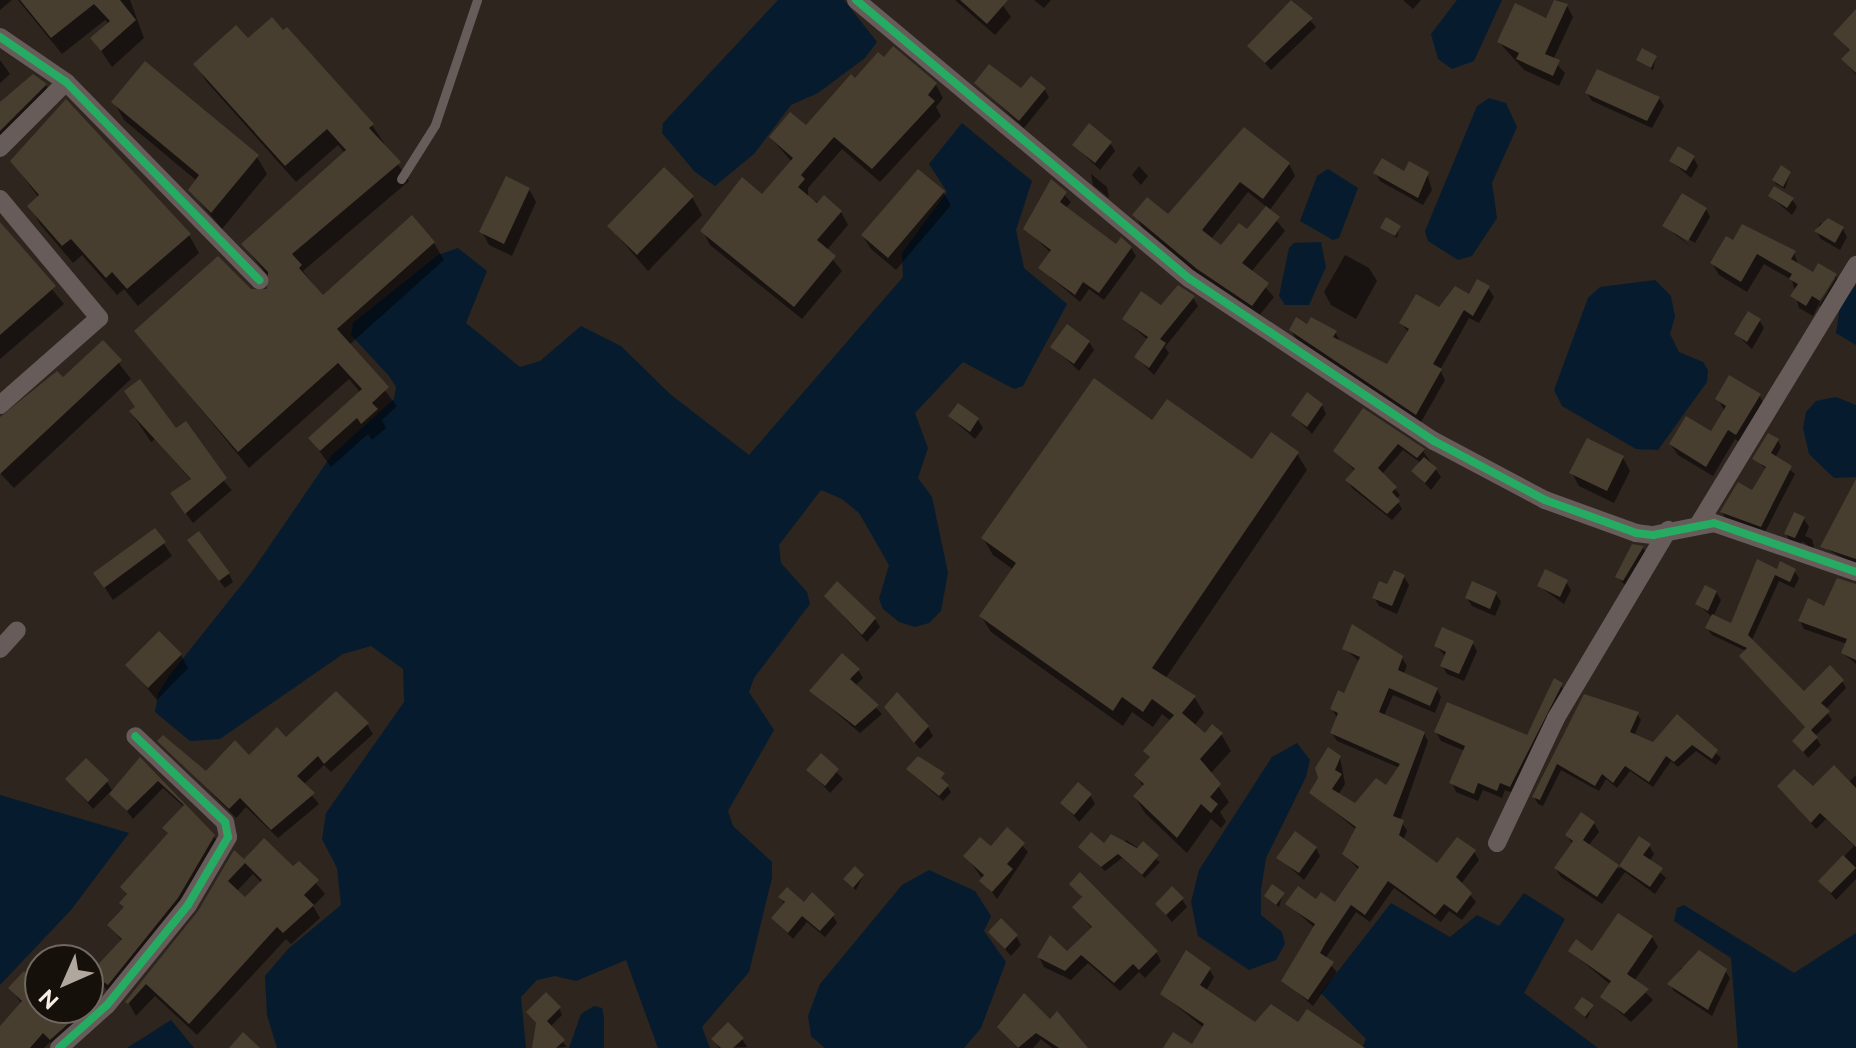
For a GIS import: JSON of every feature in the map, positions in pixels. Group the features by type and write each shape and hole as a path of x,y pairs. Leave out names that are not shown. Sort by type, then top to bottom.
{"street":[{"path":"856,0 1167,261 1420,432 1545,500 1636,533 1668,530 1700,522 1767,538 1856,572"},
{"path":"0,37 66,82 259,280"},
{"path":"0,148 66,82"},
{"path":"0,199 99,318 0,405"},
{"path":"1700,522 1856,265"},
{"path":"1497,843 1556,718 1668,530"},
{"path":"0,649 17,630"},
{"path":"59,1048 107,1005 188,905 228,837 225,822 135,736"}],"lane":[{"path":"401,179 435,125 477,0"}],"water":[{"path":"778,0 844,0 877,42 865,58 818,93 791,105 754,154 715,186 695,172 662,133 663,123"},
{"path":"1457,0 1502,0 1474,61 1452,69 1438,59 1431,34"},
{"path":"1489,98 1506,103 1517,127 1492,183 1497,218 1472,256 1458,260 1428,241 1425,231 1477,106"},
{"path":"962,123 1032,181 1016,230 1024,268 1067,304 1023,386 1014,389 963,362 915,413 928,448 918,478 932,497 948,573 941,611 929,623 915,627 899,622 883,609 879,599 889,565 859,513 842,499 821,490 779,545 781,563 807,592 810,604 754,678 749,692 774,730 728,811 733,826 772,862 772,878 749,972 702,1027 710,1048 658,1048 626,960 576,981 555,976 537,980 521,997 526,1048 277,1048 267,1015 265,976 288,949 341,905 337,868 322,839 326,813 404,702 403,669 371,646 343,654 220,739 190,741 155,712 158,694 169,676 251,573 331,456 394,399 396,387 389,376 351,335 353,323 438,255 458,248 487,271 466,323 520,367 540,361 581,326 621,346 670,394 749,455 903,277 902,253 947,192 929,164"},
{"path":"1328,169 1358,188 1339,238 1333,240 1300,221 1317,176"},
{"path":"1321,242 1326,267 1309,305 1285,305 1279,296 1289,248 1294,243"},
{"path":"1655,280 1671,296 1675,317 1670,334 1679,352 1703,362 1708,370 1707,382 1658,450 1636,449 1562,406 1554,390 1588,298 1600,287"},
{"path":"1856,285 1856,345 1836,333 1840,306"},
{"path":"1836,397 1856,405 1856,477 1834,478 1809,454 1803,428 1806,412 1816,401"},
{"path":"1297,743 1310,760 1306,777 1266,858 1261,890 1261,915 1282,932 1285,944 1276,960 1249,970 1198,936 1191,902 1199,870 1272,757"},
{"path":"0,795 129,833 71,910 39,944 24,944 24,960 0,985"},
{"path":"929,870 975,891 991,916 984,931 1006,962 981,1028 964,1048 825,1048 811,1036 808,1016 820,984 902,885"},
{"path":"1524,893 1565,919 1524,993 1598,1048 1362,1048 1366,1039 1321,993 1391,903 1450,937 1477,915 1499,926"},
{"path":"1684,905 1794,973 1856,933 1856,1048 1738,1048 1731,958 1674,921 1677,908"},
{"path":"594,1006 602,1008 604,1048 569,1048 581,1014"},
{"path":"171,1020 194,1048 127,1048"}],"building":[{"path":"20,0 120,0 136,20 101,51 90,38 110,21 94,4 51,38"},
{"path":"960,0 1008,0 987,24"},
{"path":"1291,0 1313,18 1265,63 1247,46"},
{"path":"1554,0 1568,4 1545,54 1560,60 1553,76 1516,59 1519,53 1497,42 1515,3 1546,18"},
{"path":"1856,9 1856,73 1841,59 1850,50 1833,34"},
{"path":"272,17 283,30 287,27 374,124 369,128 401,162 292,254 302,265 299,268 323,295 412,215 435,242 337,329 389,387 372,403 378,409 361,424 357,418 320,451 308,438 362,389 338,363 238,452 134,331 218,256 251,289 267,289 268,272 241,244 346,150 327,129 285,166 193,64 236,25 248,38"},
{"path":"893,46 937,83 928,95 935,101 872,169 834,137 801,175 805,179 798,187 817,203 824,195 842,211 817,240 836,256 794,307 700,231 742,177 762,194 793,158 769,137 790,112 806,125 851,74 855,78 878,52 884,57"},
{"path":"1642,48 1657,56 1651,68 1636,60"},
{"path":"145,61 259,155 211,213 188,190 199,175 111,102"},
{"path":"989,64 1021,88 1031,76 1046,88 1019,121 974,83"},
{"path":"1597,69 1660,97 1647,121 1585,93"},
{"path":"33,74 47,84 0,131 0,102"},
{"path":"66,99 191,234 127,289 112,272 106,278 71,239 62,246 27,206 39,195 10,161"},
{"path":"1089,123 1112,142 1095,163 1072,145"},
{"path":"1244,127 1290,163 1263,199 1240,182 1202,230 1221,245 1239,223 1247,229 1266,206 1280,217 1242,263 1269,283 1252,306 1197,269 1132,215 1147,197 1168,214"},
{"path":"1678,146 1695,156 1686,171 1669,161"},
{"path":"1382,158 1404,171 1409,161 1429,172 1418,198 1373,173"},
{"path":"1781,165 1791,172 1783,187 1772,180"},
{"path":"664,167 694,196 637,255 607,226"},
{"path":"918,169 945,191 888,258 861,235"},
{"path":"506,176 530,188 504,244 479,232"},
{"path":"1051,179 1067,192 1060,202 1116,244 1121,237 1132,247 1099,293 1083,282 1075,295 1038,268 1051,250 1023,229"},
{"path":"1774,186 1794,198 1787,208 1768,196"},
{"path":"1682,193 1707,208 1688,241 1662,226"},
{"path":"1386,217 1401,226 1395,236 1380,228"},
{"path":"1828,218 1844,227 1835,243 1814,231"},
{"path":"0,222 56,286 0,335"},
{"path":"1742,224 1796,251 1791,259 1813,272 1818,263 1837,274 1820,301 1812,296 1806,306 1790,296 1798,284 1789,279 1792,274 1757,254 1741,282 1710,263 1726,236 1733,240"},
{"path":"1477,279 1490,286 1473,316 1464,310 1433,364 1442,369 1416,415 1289,330 1296,317 1307,324 1311,317 1337,331 1333,337 1387,364 1409,329 1399,323 1416,294 1439,307 1455,286 1469,294"},
{"path":"1178,285 1195,296 1160,339 1166,343 1149,368 1134,357 1148,337 1122,319 1141,291 1161,305"},
{"path":"1748,311 1761,319 1747,342 1734,334"},
{"path":"1067,324 1090,341 1074,364 1050,347"},
{"path":"103,340 122,360 0,474 0,417 57,371 63,377"},
{"path":"1729,375 1761,394 1736,435 1728,430 1706,467 1669,444 1686,416 1711,431 1726,406 1715,399"},
{"path":"1094,378 1152,420 1167,399 1252,459 1271,432 1299,452 1152,668 1196,696 1182,713 1205,733 1212,724 1223,733 1200,759 1221,784 1210,797 1218,804 1211,813 1201,804 1177,838 1133,796 1144,784 1134,775 1150,757 1143,751 1174,715 1152,699 1143,712 1122,697 1113,711 979,616 1016,563 981,538"},
{"path":"140,379 176,428 186,421 227,478 185,514 170,493 191,479 129,411 135,407 124,391"},
{"path":"1307,392 1323,404 1307,427 1291,415"},
{"path":"958,403 979,418 970,432 948,416"},
{"path":"1363,408 1425,449 1417,458 1398,444 1378,468 1397,487 1392,492 1400,501 1387,514 1345,480 1355,469 1333,451"},
{"path":"1768,433 1779,439 1771,453 1792,466 1761,527 1720,512 1738,482 1752,490 1766,467 1752,459"},
{"path":"1587,438 1624,456 1607,491 1569,473"},
{"path":"1424,457 1437,468 1425,483 1411,471"},
{"path":"1856,479 1856,559 1820,547"},
{"path":"1794,512 1805,517 1795,538 1784,534"},
{"path":"155,528 166,542 104,588 93,573"},
{"path":"199,531 230,573 219,581 187,540"},
{"path":"1632,544 1644,546 1623,581 1615,577"},
{"path":"1757,559 1777,569 1780,561 1796,569 1790,582 1775,575 1748,635 1804,691 1830,665 1844,680 1821,703 1830,711 1811,730 1818,737 1803,752 1792,741 1805,727 1739,656 1747,648 1705,628 1712,614 1731,623"},
{"path":"1545,569 1568,580 1560,597 1537,586"},
{"path":"1394,570 1405,575 1392,606 1372,598 1379,581 1387,584"},
{"path":"1837,578 1856,584 1856,660 1841,653 1847,639 1798,621 1808,598 1824,606"},
{"path":"837,581 876,618 862,635 824,596"},
{"path":"1472,581 1497,592 1490,609 1465,598"},
{"path":"1705,585 1717,591 1708,611 1695,604"},
{"path":"1352,624 1403,656 1398,670 1438,688 1430,706 1389,688 1379,712 1425,732 1393,816 1404,820 1399,835 1437,863 1457,837 1476,850 1456,877 1472,893 1457,913 1444,904 1435,915 1388,881 1365,915 1351,905 1320,953 1334,962 1308,1000 1281,981 1315,924 1285,904 1298,886 1316,899 1321,892 1335,902 1359,867 1342,854 1356,827 1309,793 1318,778 1315,768 1328,747 1341,756 1335,770 1342,774 1332,789 1355,803 1376,778 1386,785 1400,764 1330,733 1338,713 1330,709 1338,690 1344,693 1360,657 1342,649"},
{"path":"1442,627 1474,641 1459,674 1440,666 1446,652 1434,646"},
{"path":"159,631 182,654 148,688 125,665"},
{"path":"842,653 860,669 850,679 879,705 855,726 809,691"},
{"path":"1554,678 1563,683 1510,787 1500,783 1497,791 1478,783 1474,794 1449,783 1465,746 1434,732 1447,702 1527,735"},
{"path":"336,691 369,723 324,764 318,756 297,776 315,793 271,830 240,798 229,809 157,741 163,735 206,771 235,740 249,755 277,727 286,737"},
{"path":"897,692 929,726 914,743 884,707"},
{"path":"1584,694 1639,712 1630,732 1653,742 1677,714 1718,750 1712,759 1692,745 1674,762 1666,756 1649,782 1625,766 1613,783 1602,774 1595,786 1557,764 1540,800 1532,797"},
{"path":"821,753 839,769 825,786 806,770"},
{"path":"918,756 945,773 941,778 949,785 939,796 906,769"},
{"path":"140,757 215,835 178,898 108,985 104,982 104,958 122,939 107,925 124,907 119,903 127,894 120,887 168,833 162,828 184,805 158,781 127,811 109,794"},
{"path":"86,758 109,780 88,802 65,779"},
{"path":"1834,765 1856,788 1856,847 1820,813 1811,823 1777,786 1794,769 1813,786"},
{"path":"1078,782 1092,794 1074,815 1060,803"},
{"path":"1581,812 1595,822 1583,840 1619,865 1597,897 1554,868 1573,841 1565,835"},
{"path":"1007,827 1025,843 1007,864 1013,869 992,892 979,881 984,875 963,856 980,837 991,846"},
{"path":"1295,831 1317,847 1299,873 1276,858"},
{"path":"1091,832 1104,843 1111,834 1137,848 1143,841 1159,855 1142,875 1118,854 1101,867 1078,847"},
{"path":"1639,836 1651,844 1643,855 1663,868 1650,887 1619,866"},
{"path":"264,838 293,866 299,861 319,880 304,895 314,905 283,933 277,927 189,1024 146,984 128,1004 125,1002 198,911 234,850 244,859","holes":["245,863 262,880 245,897 228,881"]},
{"path":"1843,855 1856,868 1831,893 1818,881"},
{"path":"855,866 864,875 853,888 843,879"},
{"path":"1080,872 1158,951 1139,970 1133,964 1114,983 1081,955 1065,971 1037,957 1050,935 1067,951 1092,927 1072,907 1082,897 1069,884"},
{"path":"1272,884 1285,893 1276,905 1264,896"},
{"path":"1172,886 1184,898 1166,915 1155,904"},
{"path":"787,887 804,902 812,892 835,914 820,931 802,916 788,933 771,918 785,902 778,897"},
{"path":"1618,913 1653,936 1627,974 1649,989 1624,1014 1600,997 1611,981 1568,951 1576,939 1592,951"},
{"path":"1001,918 1018,935 1005,949 988,932"},
{"path":"1186,950 1211,968 1200,985 1255,1022 1271,1004 1298,1022 1307,1009 1365,1048 1163,1048 1173,1032 1192,1044 1204,1024 1160,994"},
{"path":"1699,950 1727,969 1708,1010 1667,984"},
{"path":"24,971 24,1024 68,1024 50,1040 43,1033 30,1048 0,1048 0,1026 22,1001 8,988"},
{"path":"546,992 561,1007 547,1021 565,1040 556,1048 532,1048 536,1023 526,1012"},
{"path":"1024,993 1050,1019 1057,1011 1088,1048 1059,1048 1036,1033 1018,1048 997,1027"},
{"path":"1582,997 1594,1005 1585,1017 1574,1008"},
{"path":"728,1022 744,1038 733,1048 721,1048 711,1039"},
{"path":"243,1032 260,1048 229,1048"}],"cycle path":[{"path":"856,0 1190,279 1434,441 1545,500 1636,533 1653,535 1714,523 1856,572"},
{"path":"0,37 66,82 259,280"},
{"path":"59,1048 107,1005 188,905 228,837 225,822 135,736"}]}
